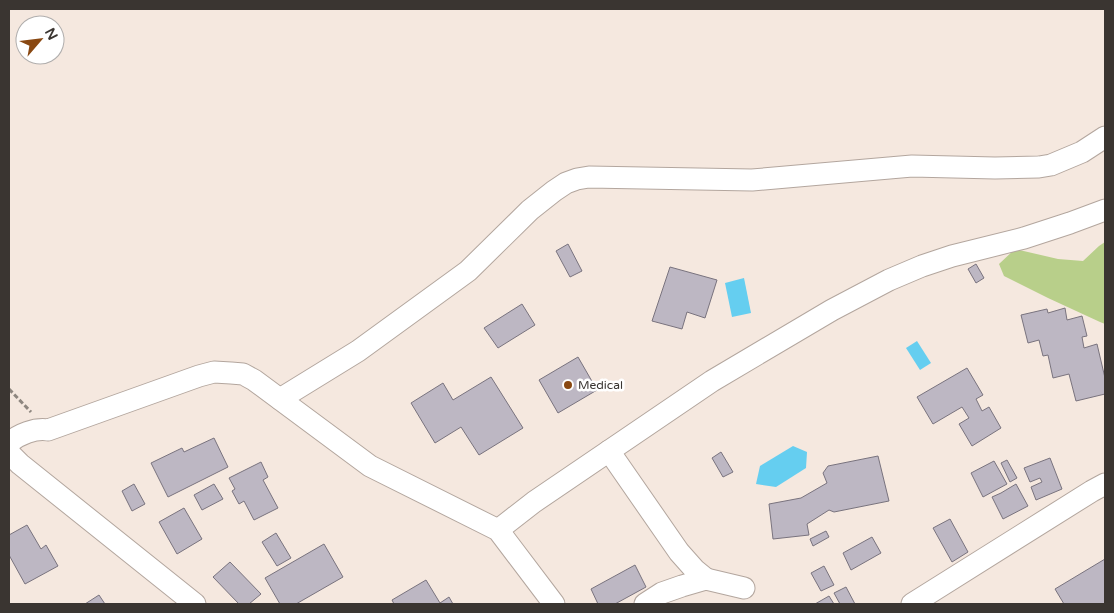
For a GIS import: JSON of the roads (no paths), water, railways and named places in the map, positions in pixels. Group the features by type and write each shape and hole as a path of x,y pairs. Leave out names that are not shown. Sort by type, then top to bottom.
{"street":[{"path":"280,399 358,351 468,271 530,210 566,183 577,179 589,177 752,180 912,166 1039,167 1051,165 1082,152 1105,137"},
{"path":"498,530 534,502 712,381 832,310 889,280 922,266 1070,224 1105,210"},
{"path":"194,604 27,470 9,453 9,443 17,436 42,429 48,430 214,372 243,374 254,380 370,466 498,530 554,604"},
{"path":"609,451 680,552 695,570 706,579 744,588"},
{"path":"912,604 1105,484"},
{"path":"645,604 662,593 706,579"}],"water":[{"path":"744,278 751,313 732,317 725,283"},
{"path":"917,341 931,363 920,370 906,348"},
{"path":"793,446 807,452 806,468 776,487 756,484 760,466"}],"place":[{"name":"Medical","path":"568,385"}]}
